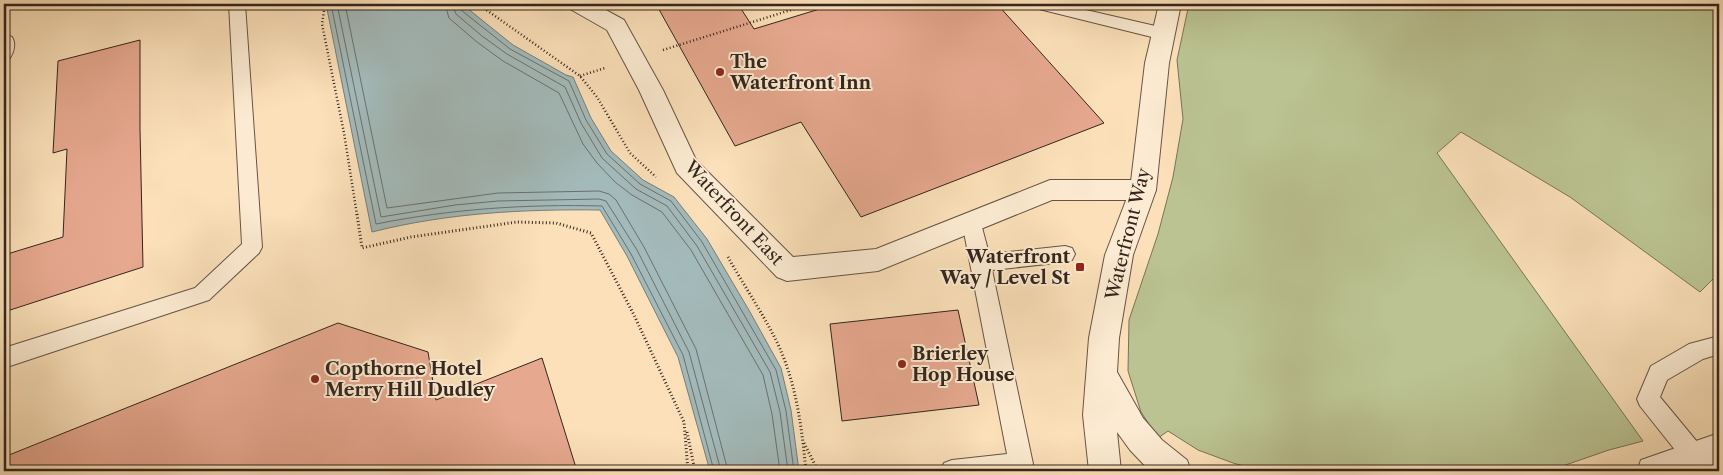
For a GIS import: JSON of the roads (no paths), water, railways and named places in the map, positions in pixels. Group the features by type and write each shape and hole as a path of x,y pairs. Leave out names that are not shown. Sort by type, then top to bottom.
{"street":[{"name":"Waterfront East","path":"578,4 616,25 651,90 686,166 787,269 878,260 1050,190 1143,190"},
{"name":"Waterfront Way","path":"1105,471 1099,415 1104,338 1119,255 1143,190 1158,62 1170,4"},
{"name":"Waterfront Way","path":"1103,375 1125,419 1146,447 1175,471"},
{"path":"1653,471 1707,452"}],"lane":[{"path":"4,358 202,294 252,247 237,4"},
{"path":"1039,4 1164,34"},
{"path":"967,470 1021,464 972,222"},
{"path":"980,263 1065,254"},
{"path":"1707,452 1648,399 1659,373 1697,351 1719,346"}],"water":[{"path":"326,4 462,4 513,45 566,75 573,77 591,118 611,151 643,180 674,197 707,239 750,312 781,368 791,410 799,471 710,471 678,357 627,256 600,210 542,210 485,213 428,220 372,232"}],"place":[{"name":"The Waterfront Inn","path":"720,72"},
{"name":"Waterfront Way / Level St","path":"1080,267"},
{"name":"Brierley Hop House","path":"902,364"},
{"name":"Copthorne Hotel Merry Hill Dudley","path":"315,379"}]}
